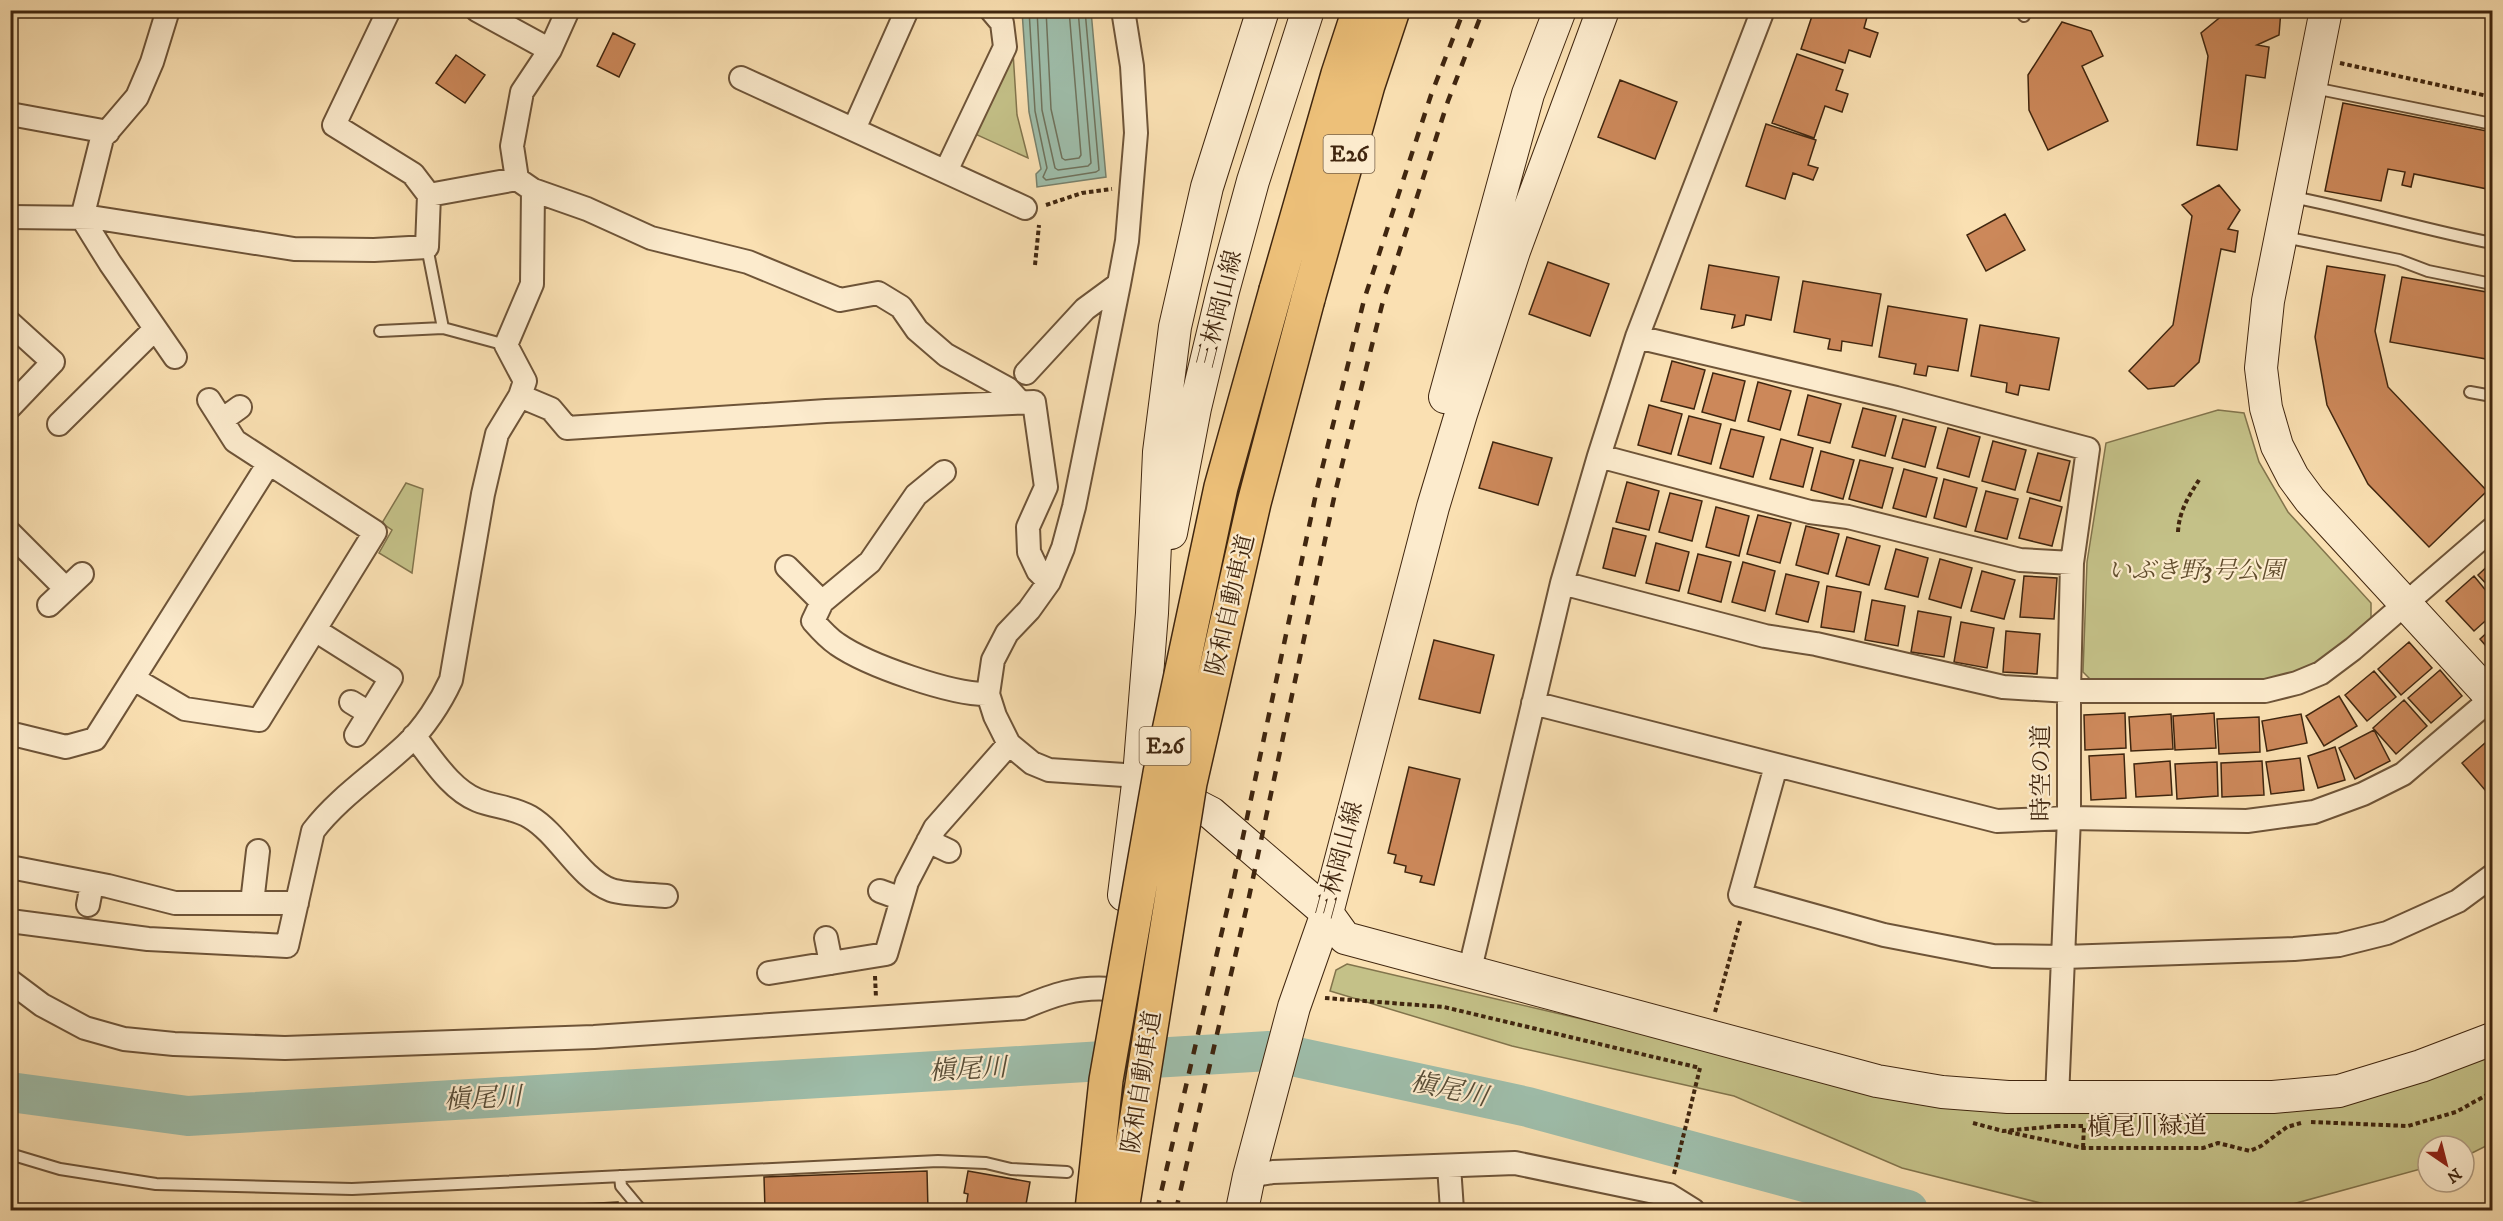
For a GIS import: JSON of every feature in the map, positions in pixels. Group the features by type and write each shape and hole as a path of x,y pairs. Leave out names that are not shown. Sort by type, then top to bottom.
{"highway":[{"name":"阪和自動車道","path":"1092,1210 1106,1080 1160,773 1221,487 1338,74 1359,10"},
{"name":"阪和自動車道","path":"1122,1210 1190,783 1254,504 1368,85 1393,10"}],"main road":[{"name":"三林岡山線","path":"1076,1210 1076,1165 1110,998 1139,776 1152,613 1159,452 1174,327 1207,187 1263,10"},
{"name":"三林岡山線","path":"1152,613 1223,291 1253,181 1308,10"},
{"name":"三林岡山線","path":"1433,507 1434,435 1528,94 1560,10"},
{"name":"三林岡山線","path":"1242,1210 1296,1000 1327,913 1433,507 1495,307 1604,10"},
{"path":"2326,10 2268,301 2261,368 2266,408 2277,446 2293,477 2310,500 2492,698"},
{"path":"1139,776 1211,813 1327,913 1345,938 1877,1081 1942,1092 2057,1098 2273,1097 2339,1091 2421,1066 2493,1039"}],"street":[{"path":"168,10 152,62 137,97 102,138 82,218 175,357"},
{"path":"10,218 97,218 294,249 374,250 427,247 429,195 413,174 334,125 389,10"},
{"path":"477,10 550,50"},
{"path":"10,921 148,939 287,946 313,831 325,816 408,743 444,696 451,680 483,494 497,434 520,396 525,381 506,345 532,284 525,185 512,146 522,92 550,50 568,10"},
{"path":"854,129 908,10"},
{"path":"946,171 1005,47 1002,23 991,10"},
{"path":"1123,10 1132,66 1136,133 1133,186 1119,284 1074,507 1063,548 1048,582 1029,610 1007,633 993,660 988,694 994,716 1009,744 1032,763 1049,770 1139,776"},
{"path":"1469,973 1562,583 1599,456 1637,337 1763,10"},
{"path":"741,78 946,171 1035,215"},
{"path":"10,114 108,132"},
{"path":"429,195 525,185 587,209 651,238 748,262 840,300 878,293 901,307 917,330 946,355 1008,389 1020,402"},
{"path":"1026,373 1085,309 1119,284"},
{"path":"10,323 53,362 10,407"},
{"path":"59,424 155,329"},
{"name":"時空の道","path":"1637,337 1896,398 2088,449 2072,564 2069,818 2057,1098"},
{"path":"520,396 551,409 567,428 826,411 1034,402 1046,487 1028,527 1029,552 1038,571 1048,582"},
{"path":"134,679 185,709 259,720 375,532 235,441 231,413 209,400"},
{"path":"1599,456 1810,512 1848,517 2020,560 2072,564"},
{"path":"10,737 17,735 66,747 95,739 269,463"},
{"path":"944,472 916,495 870,562 822,602 813,621 836,644 879,664 974,695 988,694"},
{"path":"1562,583 1765,636 1816,644 1993,685 2069,691 2265,691 2321,673 2353,649 2493,529"},
{"path":"10,533 74,581 49,605"},
{"path":"787,567 822,602"},
{"path":"315,630 391,678 360,707 356,735"},
{"path":"1533,704 1997,821 2069,818 2247,821 2314,812 2363,794 2403,774 2492,698"},
{"path":"414,736 461,792 479,801 502,806 528,816 544,827 596,882 612,890 666,896"},
{"path":"769,973 886,954 907,882 935,828 1009,744"},
{"path":"1776,766 1740,896 1884,935 1993,956 2064,957 2294,949 2339,945 2387,933 2458,901 2493,876"},
{"path":"928,841 949,851"},
{"path":"252,903 258,851"},
{"path":"10,867 90,894 175,903 204,913 252,903 297,903"},
{"path":"880,891 902,898"},
{"path":"826,938 831,963"},
{"path":"10,981 42,1005 85,1028 124,1039 174,1044 285,1048 594,1037 1022,1008 1063,991 1097,987 1110,998"},
{"path":"1252,1165 1273,1172 1515,1162 1669,1195 1693,1210"},
{"path":"1449,1166 1452,1210"}],"lane":[{"path":"2311,87 2493,124"},
{"path":"2289,196 2334,204 2447,234 2493,243"},
{"path":"2281,237 2400,260 2428,271 2493,284"},
{"path":"427,247 443,328"},
{"path":"380,330 443,328 506,345"},
{"path":"2470,392 2493,396"},
{"path":"10,1154 60,1169 156,1184 352,1189 938,1161 986,1163 1011,1169 1076,1165"},
{"path":"620,1176 621,1185 641,1210"}],"path":[{"path":"2333,62 2493,97"},
{"path":"1035,265 1035,215 1045,206 1082,194 1133,186"},
{"path":"2178,532 2179,519 2184,505 2199,480"},
{"path":"1715,1015 1743,911 1740,896"},
{"path":"877,1018 875,975 879,954"},
{"path":"1296,1000 1444,1006 1700,1068 1669,1195"},
{"name":"槇尾川緑道","path":"2003,1131 2083,1148 2204,1148 2218,1143 2250,1152 2287,1127 2303,1122 2408,1125 2456,1112 2493,1092"}],"green space":[{"path":"1013,52 1017,115 1028,158 975,134"},
{"name":"いぶき野3号公園","path":"2218,410 2244,413 2259,462 2288,512 2371,603 2371,621 2312,667 2265,681 2092,681 2083,672 2087,562 2106,443"},
{"path":"406,483 423,489 412,573 379,553 392,530 382,523"},
{"path":"1347,964 1876,1088 2308,1101 2418,1083 2492,1050 2492,1143 2476,1151 2476,1134 2416,1134 2416,1170 2271,1210 2068,1210 1902,1168 1734,1096 1512,1046 1330,991 1336,970"}],"water":[{"path":"1022,11 1091,11 1106,177 1037,187 1036,174 1041,169 1029,112"}],"building":[{"path":"1814,10 1869,10 1864,28 1878,33 1870,57 1849,50 1845,63 1801,49"},
{"path":"2229,10 2281,10 2279,35 2257,45 2269,47 2265,78 2246,75 2237,150 2197,145 2208,56 2201,33"},
{"path":"2062,22 2091,31 2103,56 2082,66 2108,121 2048,150 2029,110 2028,75"},
{"path":"613,33 635,44 619,77 597,66"},
{"path":"1797,54 1843,70 1836,90 1848,94 1842,112 1825,106 1814,138 1772,123"},
{"path":"456,55 485,75 465,103 436,83"},
{"path":"1620,80 1677,102 1655,159 1598,137"},
{"path":"2343,103 2492,132 2492,190 2414,174 2411,187 2402,185 2405,172 2388,169 2381,201 2325,191"},
{"path":"1766,124 1816,140 1808,165 1818,168 1813,180 1793,173 1785,199 1746,186"},
{"path":"2219,185 2240,210 2228,229 2238,231 2235,252 2221,249 2199,362 2174,386 2148,389 2129,371 2173,325 2192,216 2182,205"},
{"path":"2005,214 2025,250 1986,271 1967,235"},
{"path":"1548,262 1609,284 1590,336 1529,314"},
{"path":"1709,265 1779,277 1771,320 1746,315 1744,325 1732,328 1735,315 1701,309"},
{"path":"2327,266 2385,275 2375,331 2388,387 2487,491 2429,547 2368,484 2327,405 2315,337"},
{"path":"2402,277 2492,293 2492,360 2390,342"},
{"path":"1803,281 1881,294 1872,346 1842,341 1841,351 1828,349 1830,339 1794,332"},
{"path":"1888,306 1967,319 1958,371 1928,366 1926,376 1914,374 1916,364 1879,357"},
{"path":"1980,325 2059,338 2049,390 2020,385 2018,395 2006,392 2007,383 1971,376"},
{"path":"1672,361 1705,370 1694,409 1661,401"},
{"path":"1713,373 1745,381 1735,421 1702,412"},
{"path":"1758,382 1791,391 1780,430 1748,421"},
{"path":"1808,395 1841,404 1830,443 1798,435"},
{"path":"1649,405 1682,414 1671,454 1638,445"},
{"path":"1863,408 1896,416 1885,456 1852,447"},
{"path":"1689,416 1721,424 1711,464 1678,455"},
{"path":"1903,419 1936,427 1925,467 1892,458"},
{"path":"1948,428 1980,437 1969,477 1937,468"},
{"path":"1731,429 1764,437 1753,477 1720,468"},
{"path":"1781,439 1813,448 1803,487 1770,479"},
{"path":"1993,441 2026,450 2015,490 1982,481"},
{"path":"1493,442 1552,458 1538,505 1479,488"},
{"path":"1821,451 1854,460 1843,499 1811,490"},
{"path":"2038,453 2070,461 2060,501 2027,492"},
{"path":"1860,460 1893,468 1882,508 1849,499"},
{"path":"1904,469 1937,478 1926,517 1893,508"},
{"path":"1944,479 1977,488 1966,527 1934,518"},
{"path":"1627,482 1659,491 1649,530 1616,522"},
{"path":"1986,491 2018,499 2007,539 1975,531"},
{"path":"1670,493 1702,501 1692,541 1659,532"},
{"path":"2030,498 2062,507 2052,546 2019,538"},
{"path":"1716,507 1749,516 1739,556 1706,547"},
{"path":"1758,515 1791,523 1780,563 1747,554"},
{"path":"1806,526 1839,534 1828,574 1796,565"},
{"path":"1613,528 1646,536 1635,576 1603,568"},
{"path":"1847,537 1880,546 1869,585 1836,576"},
{"path":"1656,543 1689,552 1679,591 1646,583"},
{"path":"1896,549 1928,558 1918,597 1885,589"},
{"path":"1698,554 1731,562 1721,602 1688,593"},
{"path":"1940,559 1972,568 1961,608 1929,599"},
{"path":"1743,562 1775,571 1765,611 1732,602"},
{"path":"2492,562 2492,590 2478,575"},
{"path":"1982,571 2015,580 2004,619 1971,611"},
{"path":"1786,574 1819,582 1808,622 1776,614"},
{"path":"2024,576 2057,578 2054,619 2020,617"},
{"path":"2474,576 2492,598 2492,615 2474,631 2446,601"},
{"path":"1827,586 1861,592 1854,632 1821,627"},
{"path":"1872,600 1905,606 1898,646 1865,640"},
{"path":"1918,611 1951,617 1944,657 1911,652"},
{"path":"1961,622 1994,628 1987,668 1954,662"},
{"path":"2492,628 2492,653 2480,639"},
{"path":"2006,631 2040,634 2037,674 2003,672"},
{"path":"1434,640 1494,655 1480,713 1419,699"},
{"path":"2409,642 2432,668 2401,695 2378,669"},
{"path":"2440,670 2462,696 2431,723 2408,698"},
{"path":"2374,671 2396,697 2367,721 2345,695"},
{"path":"2339,696 2357,726 2324,746 2306,716"},
{"path":"2404,700 2427,726 2396,754 2373,728"},
{"path":"2125,713 2126,748 2085,750 2084,715"},
{"path":"2214,713 2216,748 2175,750 2173,716"},
{"path":"2171,714 2173,749 2131,751 2129,717"},
{"path":"2301,714 2307,743 2267,751 2262,721"},
{"path":"2259,717 2260,752 2219,754 2217,719"},
{"path":"2374,730 2390,761 2355,779 2339,748"},
{"path":"2492,737 2492,783 2485,790 2462,763"},
{"path":"2335,747 2345,780 2318,788 2308,756"},
{"path":"2124,754 2126,798 2091,800 2089,756"},
{"path":"2300,758 2304,790 2271,794 2266,762"},
{"path":"2170,761 2172,795 2136,797 2134,764"},
{"path":"2262,761 2264,795 2222,797 2221,763"},
{"path":"2217,762 2218,796 2177,799 2175,764"},
{"path":"1409,767 1460,779 1434,885 1420,882 1422,876 1405,872 1406,866 1394,863 1396,855 1388,853"},
{"path":"927,1171 928,1210 765,1210 764,1177"},
{"path":"968,1171 1030,1182 1025,1210 968,1210 966,1207 968,1194 964,1193"},
{"path":"618,1202 618,1210 472,1210 476,1209"}],"waterway":[{"name":"槇尾川","path":"10,1092 188,1116 1269,1051 1528,1107 1908,1210"}],"railway":[{"path":"1157,1210 1231,893 1317,489 1364,300 1431,95 1464,10"},
{"path":"1176,1210 1249,897 1335,493 1382,305 1448,101 1483,10"}]}
